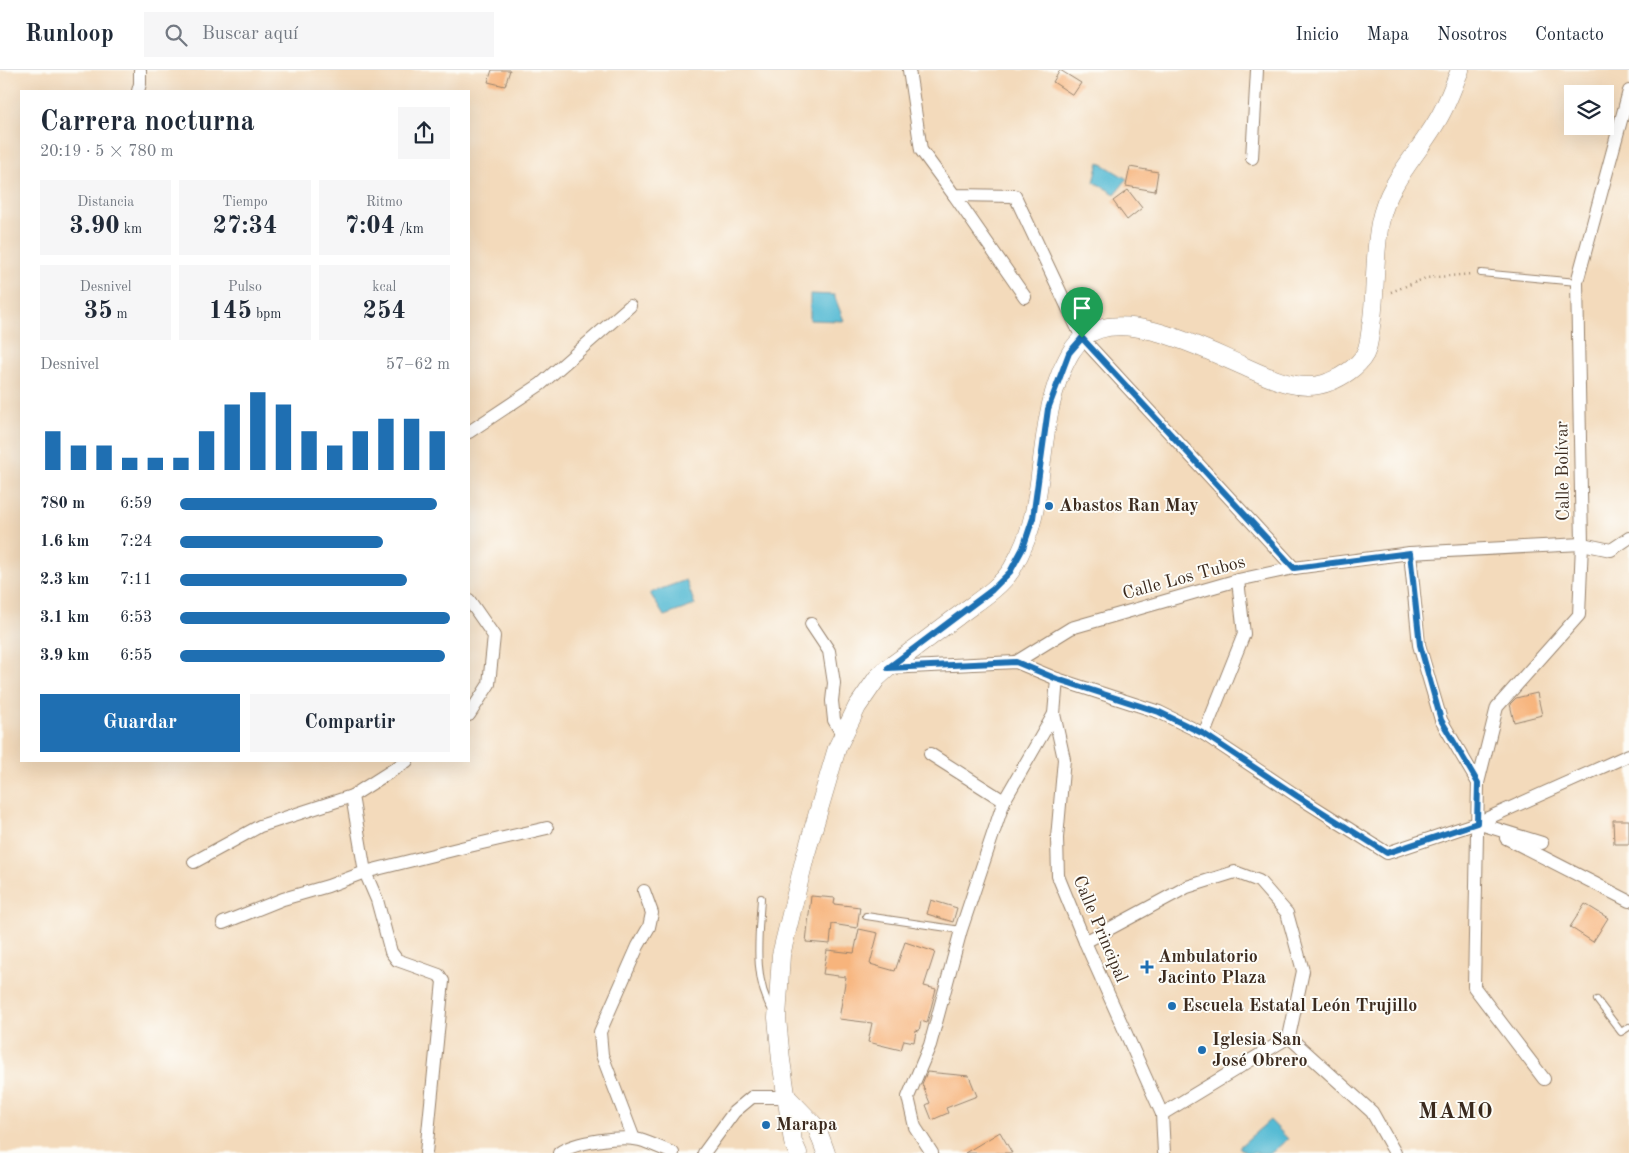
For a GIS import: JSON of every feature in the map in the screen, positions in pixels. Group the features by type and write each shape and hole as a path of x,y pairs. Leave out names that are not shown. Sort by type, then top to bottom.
{"main road":[{"path":"798,1153 793,1142 780,1060 777,1018 781,956 805,857 837,748 857,707 877,678 992,590 1010,572 1023,548 1033,518 1048,409 1069,353 1082,338 1094,330 1115,325 1145,328 1199,346 1276,380 1290,384 1310,386 1328,383 1350,371 1364,356 1369,340 1374,299 1377,238 1381,218 1390,192 1442,114 1460,70"},
{"path":"787,1097 816,1128 826,1153"}],"street":[{"path":"138,90 140,70"},
{"path":"909,70 921,150 1025,297"},
{"path":"1252,158 1257,70"},
{"name":"Calle Bolívar","path":"1544,1079 1474,986 1478,783 1497,707 1579,615 1582,544 1577,282 1629,91"},
{"path":"954,195 1015,196 1082,338 1294,568"},
{"path":"470,431 541,384 630,306"},
{"name":"Calle Los Tubos","path":"1016,662 1071,628 1238,580 1294,568 1410,553 1582,544 1611,550 1629,538"},
{"path":"1410,553 1420,645 1441,720 1478,783"},
{"path":"1204,734 1244,634 1238,580"},
{"path":"470,603 475,620 494,636 489,684 470,713"},
{"path":"811,624 829,651 834,683 832,700 834,720 842,736"},
{"path":"888,668 1016,662 1057,679 1159,712 1204,734 1387,853 1477,823 1629,755"},
{"name":"Calle Principal","path":"1057,679 1054,714 1064,759 1057,838 1058,876 1085,942 1162,1114 1164,1153"},
{"path":"932,1153 914,1127 908,1097 930,1045 961,930 1004,801 1054,714"},
{"path":"930,754 1004,801"},
{"path":"194,862 260,826 352,796 405,762"},
{"path":"352,796 365,872 377,900 391,952 397,960 438,975 442,981 426,1153"},
{"path":"1477,823 1542,843"},
{"path":"1477,823 1629,901"},
{"path":"222,923 283,899 328,886 365,872 547,828"},
{"path":"1085,942 1187,886 1235,872 1259,881 1287,913 1303,971 1289,1037 1162,1114"},
{"path":"634,1139 602,1055 600,1032 638,946 649,927 652,913 644,891"},
{"path":"1289,1037 1372,1112 1396,1153"},
{"path":"704,1153 734,1112 752,1098 787,1097"},
{"path":"559,1153 566,1148 610,1138 639,1140 673,1153"}],"lane":[{"path":"1481,273 1577,282"},
{"path":"761,898 759,968 766,1001 777,1018"},
{"path":"866,916 961,930"},
{"path":"1597,1000 1621,1032 1629,1027"}],"path":[{"path":"1374,299 1426,278 1481,273"}],"water":[{"path":"1099,162 1127,179 1115,194 1094,182"},
{"path":"810,294 834,295 844,321 810,320"},
{"path":"686,580 695,605 664,616 650,593"},
{"path":"1270,1120 1288,1139 1271,1153 1246,1153 1239,1147"}],"building":[{"path":"492,70 510,70 505,86 488,82"},
{"path":"1060,70 1081,83 1073,95 1053,82"},
{"path":"1130,167 1158,172 1155,191 1126,186"},
{"path":"1128,190 1142,208 1127,220 1113,201"},
{"path":"1537,693 1542,715 1514,722 1510,704 1516,698"},
{"path":"1613,820 1629,820 1629,844 1614,844"},
{"path":"811,896 835,898 834,904 860,907 857,928 832,924 830,944 806,942"},
{"path":"931,900 957,908 953,922 927,914"},
{"path":"1585,904 1608,918 1593,942 1570,927"},
{"path":"859,929 878,933 870,964 895,971 905,942 935,952 924,986 936,989 927,1023 921,1021 919,1031 916,1030 914,1042 904,1040 901,1050 868,1042 872,1023 839,1019 846,977 823,974 827,950 854,953"},
{"path":"927,1072 969,1076 977,1096 946,1108 948,1113 932,1120 926,1105 930,1103 922,1084"},
{"path":"1000,1132 1012,1153 965,1153"}],"place":[{"name":"Abastos Ran May","path":"1049,506"},
{"name":"Ambulatorio Jacinto Plaza","path":"1147,967"},
{"name":"Escuela Estatal León Trujillo","path":"1172,1006"},
{"name":"Iglesia San José Obrero","path":"1202,1050"},
{"name":"Marapa","path":"766,1125"}],"district":[{"name":"MAMO","path":"1456,1112"}],"route":[{"path":"1082,338 1294,568 1410,553 1420,645 1441,720 1478,783 1477,823 1387,853 1204,734 1159,712 1057,679 1016,662 888,668 992,590 1010,572 1023,548 1033,518 1048,409 1069,353 1082,338"}]}
